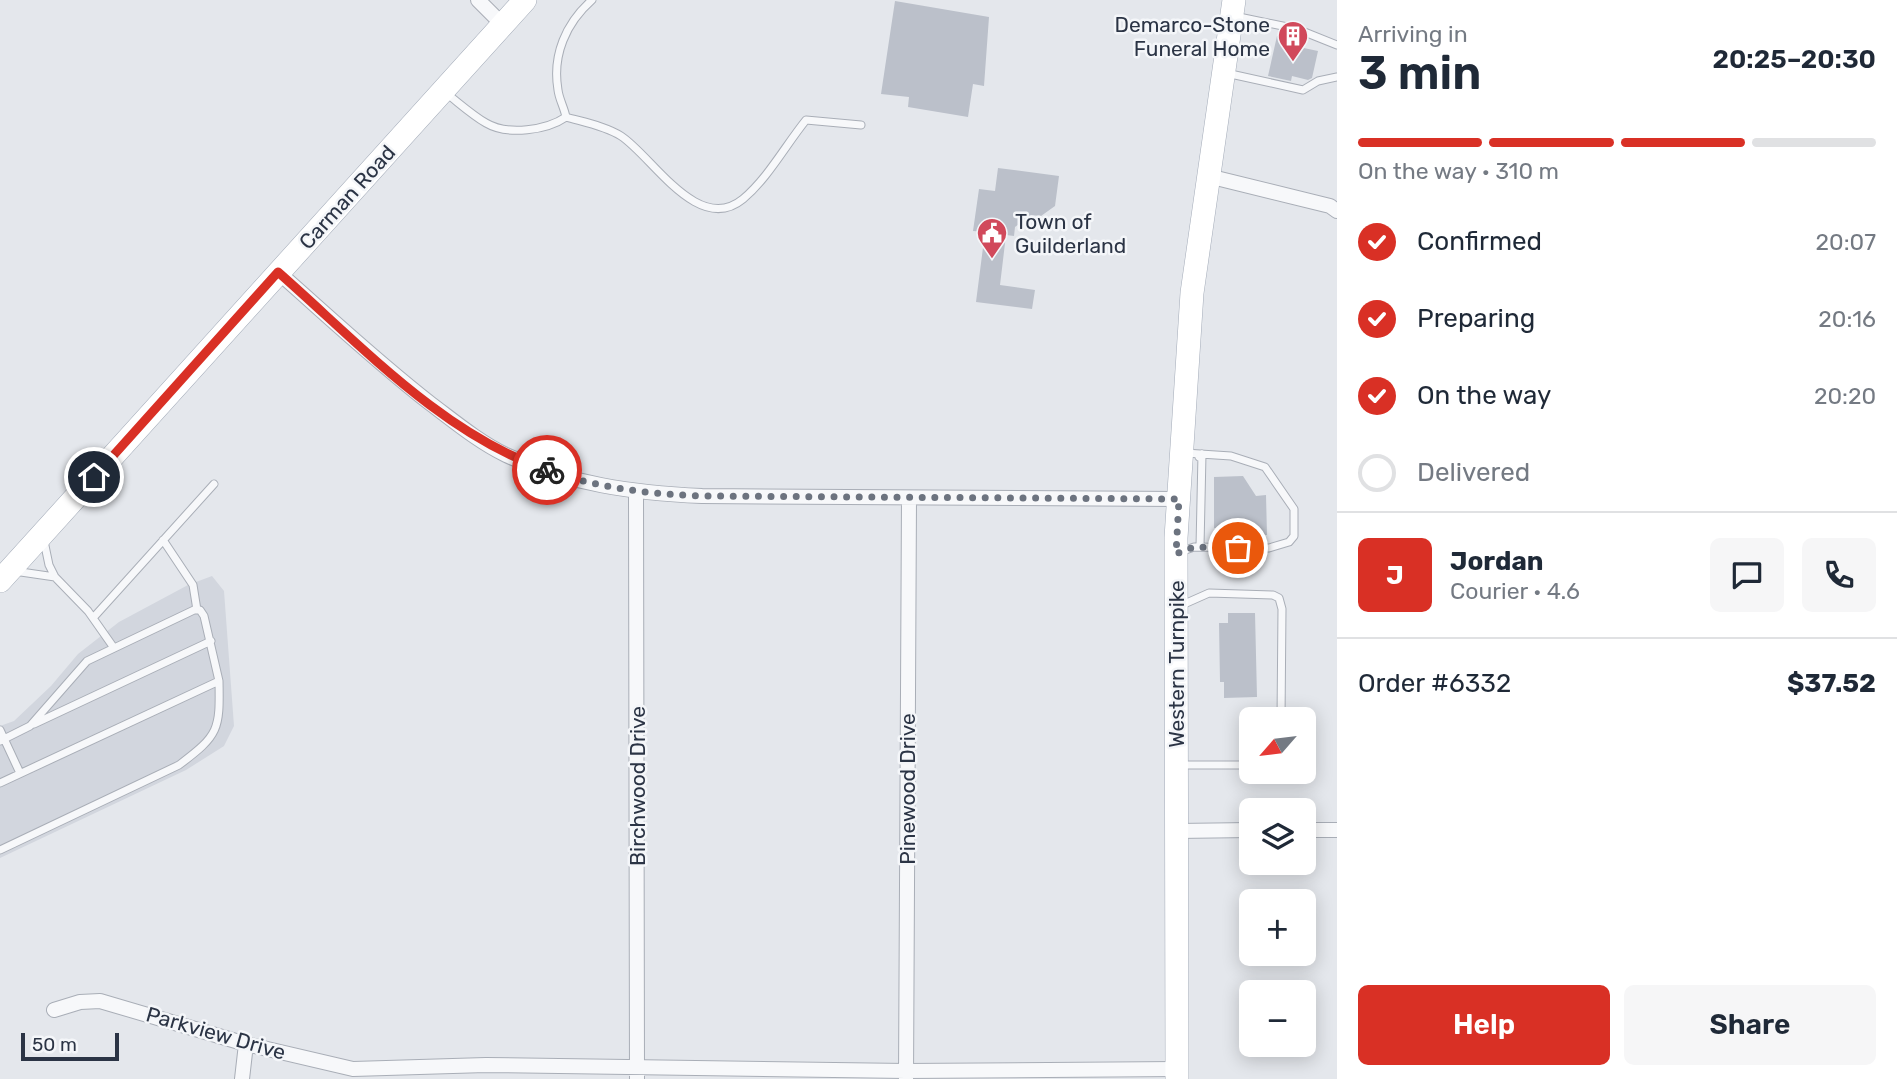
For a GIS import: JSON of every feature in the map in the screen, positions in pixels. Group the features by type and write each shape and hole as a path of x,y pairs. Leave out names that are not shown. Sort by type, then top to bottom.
{"main road":[{"name":"Carman Road","path":"5,576 525,0"},
{"name":"Western Turnpike","path":"1177,1074 1176,554 1179,499 1193,455 1192,293 1233,8"}],"street":[{"path":"478,0 503,25"},
{"path":"1208,176 1329,206 1337,211"},
{"path":"278,272 406,384 478,439 522,461 566,477 636,493 909,499 1179,499"},
{"name":"Birchwood Drive","path":"636,493 637,1073"},
{"name":"Pinewood Drive","path":"906,1075 909,499"},
{"path":"1177,831 1239,830"},
{"path":"1316,830 1337,830"},
{"name":"Parkview Drive","path":"54,1010 80,1002 100,1001 246,1044 353,1069 486,1065 637,1073 1177,1074"},
{"path":"242,1079 246,1044"}],"lane":[{"path":"566,117 558,93 556,75 561,40 571,22 592,0"},
{"path":"1233,8 1297,29 1337,46"},
{"path":"1225,73 1303,90 1318,81 1337,78"},
{"path":"443,91 488,125 505,129 547,128 566,117 622,137 675,188 694,202 716,208 741,201 766,176 780,152 806,120 861,125"},
{"path":"1176,554 1200,547 1269,548 1289,542 1294,536 1294,509 1265,467 1231,456 1193,455 1200,547"},
{"path":"93,618 214,484"},
{"path":"43,534 49,565 55,577 93,618 114,648"},
{"path":"0,850 179,765 201,748 216,730 220,718 219,681 211,641 204,616 197,610 193,584 163,540"},
{"path":"5,576 55,577"},
{"path":"1176,610 1195,597 1209,593 1273,595 1279,598 1282,609 1281,707"},
{"path":"30,726 82,665 197,610"},
{"path":"2,740 211,641"},
{"path":"0,783 219,681"},
{"path":"0,730 2,740 20,773"},
{"path":"1177,765 1239,765"}],"shaded area":[{"path":"212,576 224,591 234,726 224,746 186,770 0,858 0,726 14,721 51,686 78,654 119,622 188,585"}],"building":[{"path":"895,1 989,17 984,86 973,84 968,117 908,107 909,97 881,94"},
{"name":"Demarco-Stone Funeral Home","path":"1287,33 1297,36 1296,40 1301,41 1299,47 1318,51 1312,78 1308,80 1292,76 1291,81 1268,76 1277,36 1286,38"},
{"name":"Town of Guilderland","path":"998,168 1059,176 1055,206 1041,216 1031,215 1015,227 1014,236 1006,235 1000,285 1035,290 1032,309 976,302 985,232 973,231 979,189 995,191"},
{"path":"1243,476 1256,496 1266,495 1267,535 1231,535 1230,527 1214,528 1214,477"},
{"path":"1228,613 1255,613 1257,697 1224,698 1224,682 1220,682 1219,623 1228,623"}],"way so far":[{"path":"547,470 636,493 909,499 1179,499 1176,554 1194,547 1238,548"}],"place":[{"name":"Demarco-Stone Funeral Home","path":"1293,63"},
{"name":"Town of Guilderland","path":"992,260"}],"route":[{"path":"94,477 278,272 406,384 478,439 504,454 547,470"}]}
